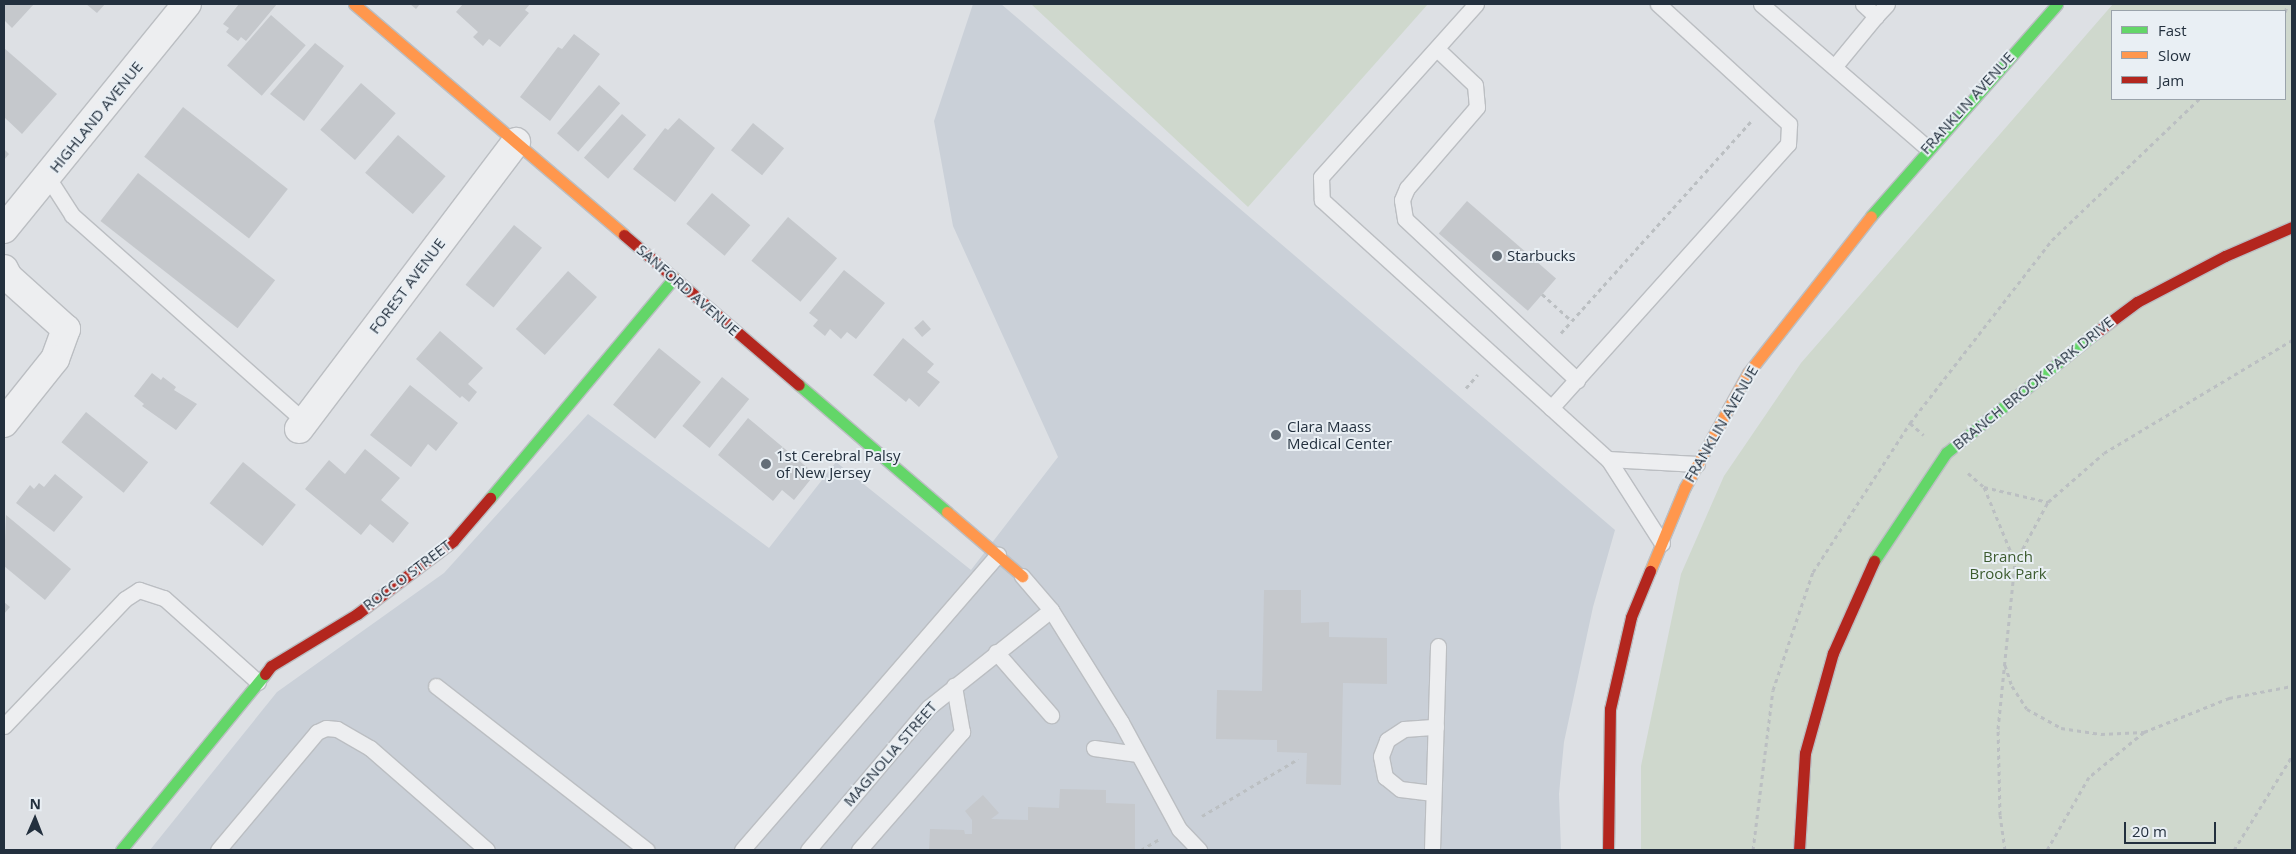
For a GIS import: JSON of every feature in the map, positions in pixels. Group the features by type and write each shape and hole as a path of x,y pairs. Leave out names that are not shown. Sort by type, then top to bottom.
{"street":[{"name":"HIGHLAND AVENUE","path":"4,229 187,4"},
{"name":"SANFORD AVENUE","path":"354,4 1022,576"},
{"name":"FRANKLIN AVENUE","path":"1608,850 1610,709 1631,617 1698,464 1748,373 1824,273 1926,148 2058,4"},
{"name":"FOREST AVENUE","path":"302,426 516,142"},
{"name":"BRANCH BROOK PARK DRIVE","path":"1799,850 1798,810 1805,753 1833,653 1878,552 1946,452 2068,352 2137,302 2225,256 2292,227"},
{"path":"4,269 8,277 66,329 55,359 4,423"},
{"name":"ROCCO STREET","path":"121,850 271,666 357,614 453,541 674,278"}],"lane":[{"path":"1476,4 1321,177 1322,200 1608,459 1662,543"},
{"path":"1551,408 1788,144 1789,124 1658,4"},
{"path":"1761,4 1926,148"},
{"path":"1863,4 1876,16"},
{"path":"1834,67 1887,4"},
{"path":"1437,49 1475,85 1477,107 1407,188 1402,200 1405,219 1577,380"},
{"path":"47,176 72,215 302,426"},
{"path":"1608,459 1698,464"},
{"path":"742,850 998,554"},
{"path":"1022,576 1051,610 1138,754 1179,829 1199,850"},
{"path":"4,726 125,599 139,590 164,598 258,682"},
{"name":"MAGNOLIA STREET","path":"808,850 929,707 1051,610"},
{"path":"1432,850 1432,793 1438,646"},
{"path":"996,652 1051,715"},
{"path":"436,686 647,850"},
{"path":"859,850 962,732 954,686"},
{"path":"218,850 317,732 326,728 337,729 370,748 487,850"},
{"path":"1432,793 1400,789 1386,777 1381,756 1387,740 1404,729 1436,728"},
{"path":"1094,748 1138,754"}],"path":[{"path":"1554,341 1757,114"},
{"path":"1542,294 1572,321"},
{"path":"2005,850 2000,816 1998,729 2015,563 2048,502 2104,453 2292,340"},
{"path":"1466,388 1481,371"},
{"path":"1910,423 1946,452 1984,487 2015,563"},
{"path":"1984,487 2048,502"},
{"path":"2004,663 2012,686 2027,709 2061,728 2101,734 2144,732"},
{"path":"2047,850 2089,777 2144,732 2228,698 2292,686"},
{"path":"2234,850 2292,756"},
{"path":"1202,816 1298,759"},
{"path":"1141,850 1161,838"}],"shaded area":[{"name":"Clara Maass Medical Center","path":"973,4 1001,4 1615,530 1593,607 1564,742 1559,794 1561,850 150,850 277,692 444,573 588,414 769,548 836,462 971,570 1058,457 953,226 934,121"}],"green space":[{"path":"1031,4 1428,4 1248,207"},
{"name":"Branch Brook Park","path":"2113,4 2292,4 2292,850 1641,850 1641,766 1681,574 1724,476 1801,363"}],"building":[{"path":"4,4 34,4 12,28 4,20"},
{"path":"86,4 105,4 97,13"},
{"path":"239,4 277,4 246,41 241,37 238,41 226,32 229,28 223,24"},
{"path":"410,4 420,4 416,9"},
{"path":"463,4 530,4 525,10 529,13 500,47 489,39 483,46 473,37 478,32 456,12"},
{"path":"271,15 306,45 262,96 227,66"},
{"path":"574,34 600,54 550,121 520,97 558,47 562,49"},
{"path":"315,43 344,66 304,121 270,94"},
{"path":"4,48 57,94 22,134 4,117"},
{"path":"361,83 396,113 355,160 320,130"},
{"path":"599,85 620,103 578,152 557,133"},
{"path":"183,107 288,189 249,239 144,157"},
{"path":"622,114 646,135 608,179 584,158"},
{"path":"679,118 715,148 675,202 633,169 665,128 668,130"},
{"path":"753,123 784,148 762,175 731,150"},
{"path":"398,135 446,176 413,214 365,173"},
{"path":"4,149 9,154 4,160"},
{"path":"138,173 275,280 238,328 100,221"},
{"path":"712,193 750,225 725,256 686,224"},
{"name":"Starbucks","path":"1467,201 1556,278 1528,311 1439,233"},
{"path":"788,217 837,258 800,302 751,261"},
{"path":"514,225 542,248 494,307 466,285"},
{"path":"844,270 885,303 856,339 847,332 841,339 830,329 825,336 813,326 818,320 809,313"},
{"path":"568,271 597,297 545,355 516,329"},
{"path":"923,320 931,329 922,337 914,328"},
{"path":"440,331 483,368 468,384 477,392 469,402 462,396 460,398 416,359"},
{"path":"903,338 934,364 927,372 940,382 919,407 909,398 906,402 873,375"},
{"path":"659,348 701,382 655,439 613,405"},
{"path":"152,373 161,380 163,377 176,387 174,390 197,404 176,430 142,406 144,404 134,396"},
{"path":"722,377 749,399 710,448 682,426"},
{"path":"410,385 458,423 436,451 428,444 411,467 370,435"},
{"path":"86,412 148,462 124,493 61,442"},
{"name":"1st Cerebral Palsy of New Jersey","path":"748,418 815,474 794,500 782,490 773,501 718,455"},
{"path":"365,449 400,478 381,500 409,523 393,543 370,524 361,535 305,489 329,460 345,474"},
{"path":"243,462 296,505 262,546 210,503"},
{"path":"55,474 83,497 54,532 16,503 30,485 34,489 39,483 44,487"},
{"path":"6,515 71,569 45,600 4,566"},
{"path":"1264,590 1301,590 1301,623 1329,622 1329,637 1387,638 1387,684 1343,683 1341,785 1306,784 1307,753 1277,752 1277,740 1216,739 1217,690 1262,691"},
{"path":"4,602 10,607 4,614"},
{"path":"1060,789 1106,790 1106,803 1135,804 1135,850 929,850 930,829 964,830 965,834 972,834 972,820 965,811 983,795 999,813 991,819 1028,820 1028,807 1059,808"}],"traffic: fast":[{"path":"1871,216 2057,4"},
{"path":"490,498 674,278"},
{"path":"1874,561 1946,453 2094,334"},
{"path":"799,385 947,512"},
{"path":"121,850 265,674"}],"traffic: slow":[{"path":"354,4 624,235"},
{"path":"1650,571 1685,487 1748,373 1871,216"},
{"path":"947,512 1022,576"}],"traffic: jam":[{"path":"2094,334 2137,302 2225,256 2292,227"},
{"path":"624,235 799,385"},
{"path":"265,674 271,666 357,614 453,541 490,498"},
{"path":"1799,850 1805,753 1833,653 1874,561"},
{"path":"1608,850 1610,709 1631,617 1650,571"}],"place":[{"name":"Starbucks","path":"1497,256"},
{"name":"Clara Maass Medical Center","path":"1276,435"},
{"name":"1st Cerebral Palsy of New Jersey","path":"766,464"}]}
